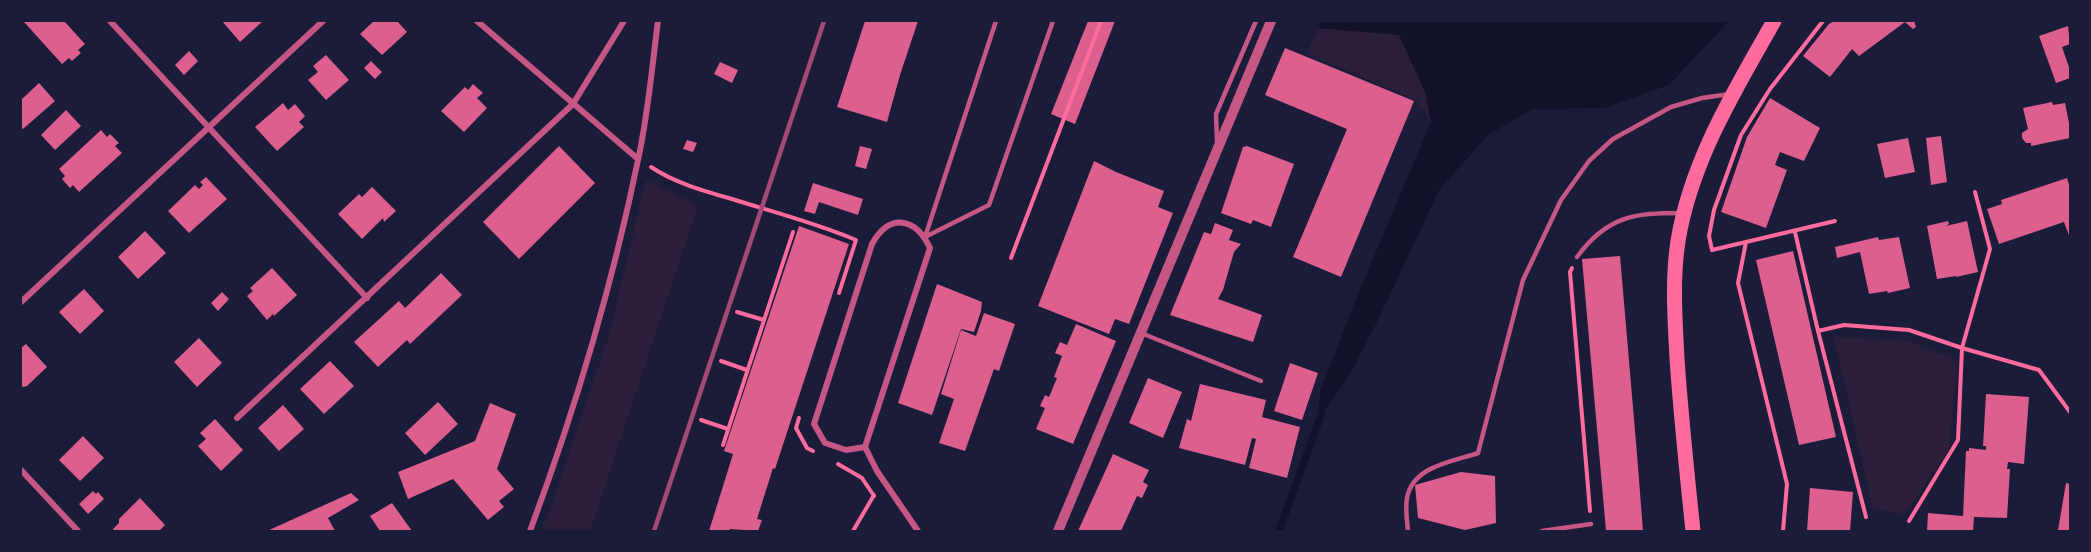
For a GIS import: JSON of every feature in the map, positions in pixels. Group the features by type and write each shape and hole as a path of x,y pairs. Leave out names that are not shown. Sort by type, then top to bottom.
{"main road":[{"path":"1693,531 1674,307 1677,250 1695,177 1709,142 1732,94 1774,21"}],"street":[{"path":"110,21 367,298"},
{"path":"21,302 323,21"},
{"path":"477,21 638,159"},
{"path":"237,418 573,105 624,21"},
{"path":"530,531 555,466 594,342 638,159 658,21"},
{"path":"1058,531 1271,21"},
{"path":"865,447 846,450 825,443 814,424 872,244 877,235 888,225 901,222 911,224 925,237 930,248 865,447 877,471 918,531"},
{"path":"21,470 78,531"}],"lane":[{"path":"925,237 996,21"},
{"path":"925,237 989,205 1053,21"},
{"path":"1217,149 1216,114 1256,21"},
{"path":"1408,531 1406,500 1412,483 1425,471 1478,453 1523,280 1561,200 1588,162 1613,139 1671,107 1702,98 1732,94"},
{"path":"1577,257 1590,239 1616,221 1647,213 1685,213"},
{"path":"1141,333 1261,381"},
{"path":"1542,531 1591,524"}],"path":[{"path":"1011,258 1101,21"},
{"path":"1823,21 1770,89 1741,135 1714,210 1709,236 1712,250 1835,221"},
{"path":"660,173 697,189 845,236"},
{"path":"1909,521 1958,440 1962,348 1990,249 1975,192"},
{"path":"723,445 793,232"},
{"path":"1795,232 1866,517"},
{"path":"1746,242 1738,283 1787,484 1784,531"},
{"path":"1577,257 1570,272 1591,524"},
{"path":"737,312 764,320"},
{"path":"1818,331 1844,325 1909,330 2039,370 2070,412"},
{"path":"721,361 747,370"},
{"path":"701,420 728,429"},
{"path":"853,531 874,495"}],"shaded area":[{"path":"1321,21 1729,21 1669,85 1603,108 1532,109 1488,135 1439,190 1351,372 1317,422 1321,389 1431,122 1426,94 1399,35 1319,28"},
{"path":"1319,28 1399,35 1426,94 1431,122 1416,100 1306,53"},
{"path":"646,180 698,206 590,531 542,531 608,338"},
{"path":"1834,337 1908,341 1958,361 1949,450 1905,514 1873,509"}],"building":[{"path":"25,21 64,21 85,44 78,50 81,53 72,61 69,58 62,64"},
{"path":"222,21 263,21 240,42"},
{"path":"374,21 397,21 407,32 382,55 360,34"},
{"path":"865,21 918,21 887,122 837,107"},
{"path":"1088,21 1115,21 1075,124 1051,114"},
{"path":"1834,21 1914,21 1916,27 1913,29 1905,22 1859,56 1852,49 1830,77 1803,56"},
{"path":"2068,26 2070,44 2062,47 2070,70 2070,78 2056,83 2039,36"},
{"path":"1285,48 1414,101 1341,277 1293,257 1347,129 1265,95"},
{"path":"189,51 198,61 184,75 175,65"},
{"path":"326,55 349,80 326,100 308,80 318,72 313,66"},
{"path":"371,61 382,72 375,79 364,68"},
{"path":"720,62 738,70 732,83 714,74"},
{"path":"39,83 55,101 23,129 21,127 21,100"},
{"path":"473,84 483,93 477,98 487,108 464,132 441,111 465,87 468,90"},
{"path":"1770,98 1820,128 1804,161 1780,152 1775,165 1787,170 1766,228 1721,212 1747,137"},
{"path":"2052,102 2053,105 2065,103 2070,138 2031,146 2031,143 2026,143 2022,138 2022,133 2028,129 2023,108"},
{"path":"283,103 288,110 295,104 305,116 299,122 304,127 277,151 255,127"},
{"path":"66,110 81,126 55,150 41,135"},
{"path":"101,130 107,137 110,134 119,143 115,146 122,153 79,192 73,185 70,188 62,179 65,176 59,169"},
{"path":"1941,136 1947,182 1931,185 1926,138"},
{"path":"1908,138 1915,172 1885,178 1877,144"},
{"path":"687,140 697,143 693,152 683,149"},
{"path":"559,146 595,183 519,259 483,222"},
{"path":"860,146 872,149 866,169 855,166"},
{"path":"1247,146 1294,164 1271,227 1253,220 1251,224 1221,213 1243,147"},
{"path":"1094,161 1164,191 1158,207 1173,213 1129,324 1115,319 1109,334 1038,306"},
{"path":"206,177 227,199 189,233 168,211 195,185 199,189 203,185 200,182"},
{"path":"2067,178 2070,188 2070,238 2064,222 1999,244 1987,209 2002,204 2001,200"},
{"path":"813,183 863,199 858,215 819,202 815,214 804,211"},
{"path":"372,187 396,211 384,222 383,218 362,239 338,214 359,194 362,197"},
{"path":"1948,221 1949,224 1946,226 1967,221 1978,272 1937,279 1927,226"},
{"path":"1215,223 1233,230 1229,240 1241,244 1234,252 1223,290 1218,299 1262,315 1253,342 1170,315 1204,232 1211,234"},
{"path":"799,226 849,244 775,469 773,468 757,519 762,520 758,531 730,529 729,531 709,531 733,454 724,451"},
{"path":"145,231 166,253 138,279 118,257"},
{"path":"1878,237 1879,240 1899,237 1910,288 1869,294 1860,252 1837,258 1835,247"},
{"path":"1793,251 1836,437 1799,445 1756,260"},
{"path":"1620,256 1643,531 1606,531 1582,259"},
{"path":"272,268 297,295 267,320 247,296 253,291 250,288"},
{"path":"441,273 462,295 410,344 407,340 378,367 354,342 399,301 405,308"},
{"path":"937,284 982,302 974,332 961,329 932,415 898,403"},
{"path":"84,289 104,311 80,334 59,312"},
{"path":"222,292 229,299 218,311 211,303"},
{"path":"984,313 1015,324 999,371 994,369 965,451 939,443 954,399 941,394 961,330 976,336"},
{"path":"1076,324 1116,341 1073,444 1036,429 1045,408 1040,406 1045,395 1049,397 1057,378 1054,377 1062,356 1055,353 1060,342 1067,345"},
{"path":"199,338 222,363 197,387 174,362"},
{"path":"26,344 47,367 23,387 21,386 21,348"},
{"path":"330,361 354,386 324,414 300,389"},
{"path":"1290,363 1318,373 1302,420 1274,411"},
{"path":"1148,378 1182,392 1163,438 1129,423"},
{"path":"1200,384 1266,400 1262,417 1300,427 1287,478 1249,468 1256,439 1252,438 1245,465 1179,448 1187,419 1191,421"},
{"path":"1986,394 2029,397 2024,464 2008,462 2007,469 2010,469 2007,518 1974,517 1973,531 1927,531 1928,513 1963,516 1966,451 1969,451 1969,448 1986,450 1986,446 1983,446"},
{"path":"438,402 458,424 425,455 405,433"},
{"path":"490,403 516,414 497,469 514,489 499,501 504,507 488,520 453,479 408,499 398,472 475,441"},
{"path":"283,405 304,429 279,451 258,428"},
{"path":"215,419 243,450 221,471 198,446 206,439 200,433"},
{"path":"83,436 104,458 80,481 59,460"},
{"path":"1113,454 1149,470 1143,482 1148,485 1142,498 1137,496 1121,531 1078,531"},
{"path":"1461,472 1495,476 1496,523 1465,530 1418,518 1415,485"},
{"path":"2066,483 2070,484 2070,531 2058,530"},
{"path":"1810,488 1853,492 1850,531 1807,531"},
{"path":"93,491 96,494 98,492 104,499 88,514 79,504"},
{"path":"351,493 359,500 328,518 335,531 267,531"},
{"path":"140,498 165,525 159,531 115,531 113,529 119,523 119,519"},
{"path":"392,503 412,531 380,531 370,516"}],"waterway":[{"path":"1279,531 1321,415"}],"railway":[{"path":"654,531 824,21"}]}
